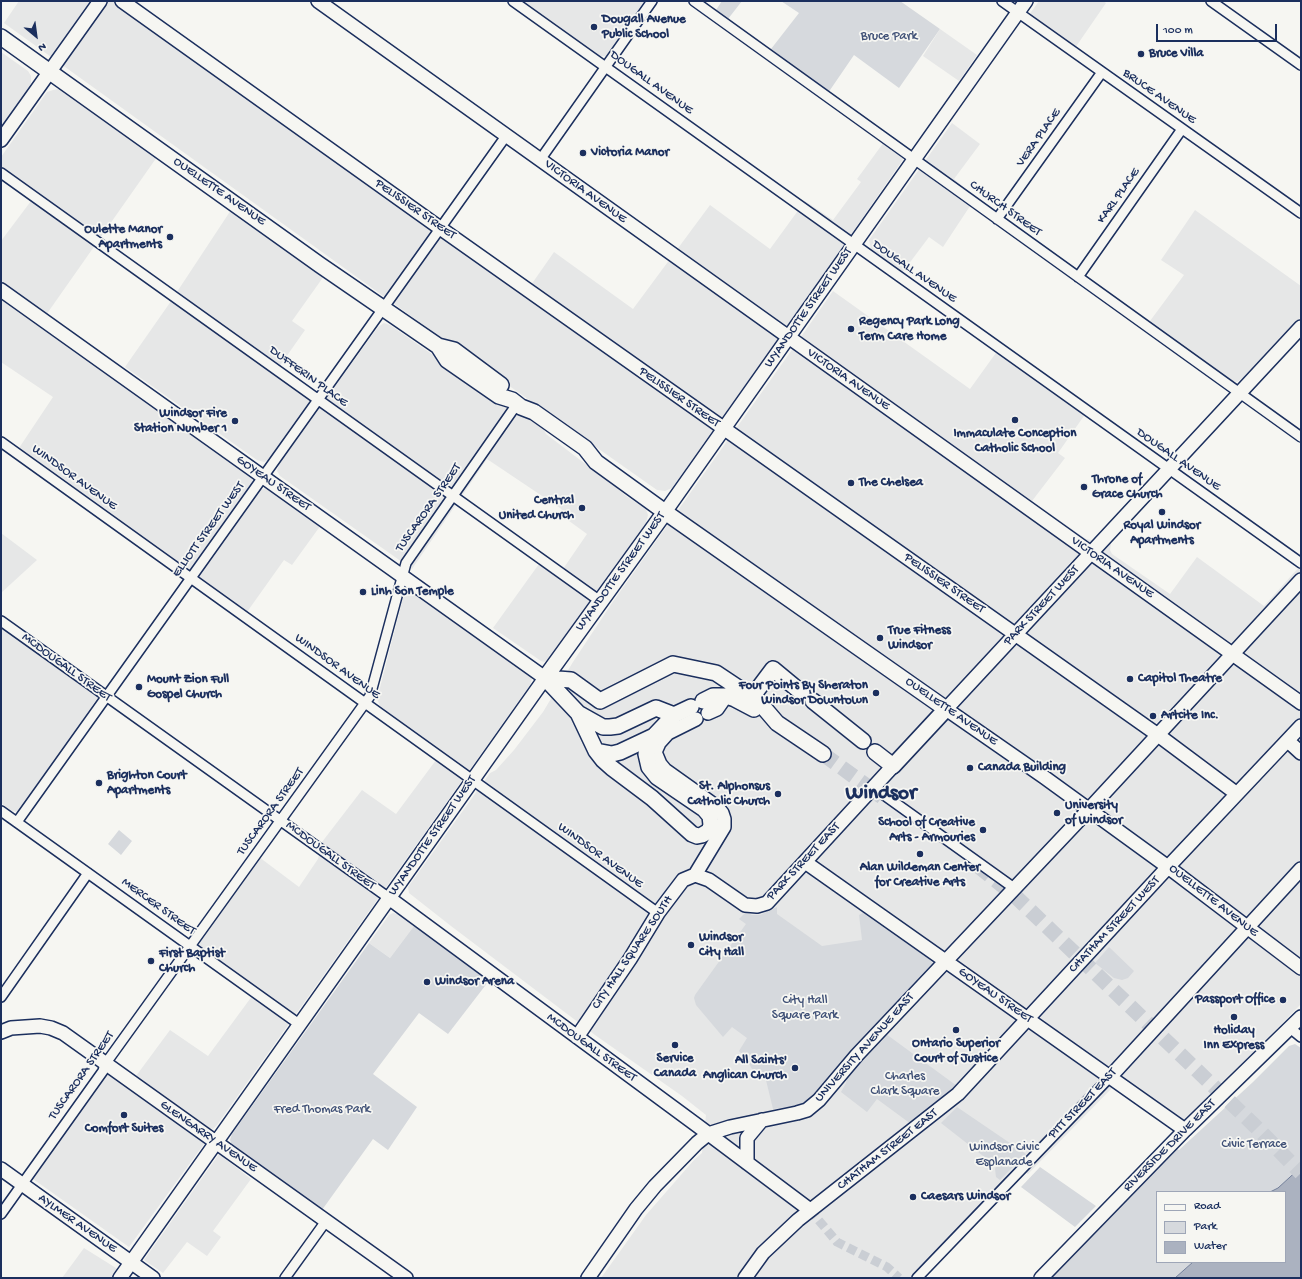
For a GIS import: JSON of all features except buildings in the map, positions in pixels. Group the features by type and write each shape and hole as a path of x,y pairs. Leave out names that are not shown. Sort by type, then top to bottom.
{"main road":[{"name":"OUELLETTE AVENUE","path":"1,36 49,72 383,309 438,346 447,360 499,396 517,404 529,418 579,455 596,462 946,709"},
{"name":"WYANDOTTE STREET WEST","path":"545,678 665,512"},
{"path":"545,678 571,680 600,701 673,664 716,673 766,709 777,723"},
{"path":"752,698 772,669 863,741"},
{"path":"545,678 578,713 603,727 610,728 618,726 656,708 674,715 700,710 713,696 726,696 735,699 777,723 823,754"},
{"name":"PARK STREET EAST","path":"893,766 946,709"},
{"path":"578,713 596,751 608,765 652,798 692,834 697,836 702,835 708,831 711,825 711,819 707,813 657,777 649,767 646,754 654,736 674,715"},
{"path":"596,751 616,753 654,736"},
{"path":"875,752 893,766"}],"street":[{"path":"1,140 100,1"},
{"name":"PELISSIER STREET","path":"122,1 723,429 1158,735 1237,794"},
{"name":"VICTORIA AVENUE","path":"318,1 1301,703"},
{"name":"DOUGALL AVENUE","path":"513,1 1301,563"},
{"path":"540,160 652,1"},
{"name":"CHURCH STREET","path":"694,1 1301,437"},
{"name":"BRUCE AVENUE","path":"1002,1 1301,213"},
{"name":"WYANDOTTE STREET WEST","path":"665,512 1026,1"},
{"path":"1211,1 1301,65"},
{"name":"VERA PLACE","path":"997,219 1102,72"},
{"name":"KARL PLACE","path":"1078,277 1182,129"},
{"name":"ELLIOTT STREET WEST","path":"17,822 506,136"},
{"name":"DUFFERIN PLACE","path":"1,174 600,601"},
{"name":"GOYEAU STREET","path":"1,290 545,678"},
{"name":"PARK STREET WEST","path":"946,709 1301,327"},
{"name":"TUSCARORA STREET","path":"1,1214 190,946 370,696 406,562 517,404"},
{"name":"WINDSOR AVENUE","path":"1,442 658,913"},
{"name":"UNIVERSITY AVENUE EAST","path":"588,1278 636,1209 666,1175 697,1143 708,1134 730,1127 797,1113 807,1110 813,1105 857,1055 1089,810 1301,580"},
{"name":"MCDOUGALL STREET","path":"1,621 389,898 810,1210"},
{"name":"WYANDOTTE STREET WEST","path":"120,1278 545,678"},
{"name":"OUELLETTE AVENUE","path":"946,709 1168,867 1301,968"},
{"path":"695,875 724,827 724,819 722,813 717,807 665,770 660,764 655,752 658,743 668,733 700,710"},
{"name":"CHATHAM STREET WEST","path":"1028,1018 1301,726"},
{"path":"1288,741 1301,754"},
{"name":"PARK STREET EAST","path":"695,875 709,880 745,905 757,906 767,903 893,766"},
{"path":"873,787 1014,888"},
{"name":"MERCER STREET","path":"1,811 299,1024"},
{"name":"GOYEAU STREET","path":"805,862 1185,1130"},
{"name":"PITT STREET EAST","path":"917,1278 1110,1077 1301,869"},
{"path":"1,997 88,873"},
{"name":"CITY HALL SQUARE SOUTH","path":"577,1037 630,959 658,913 683,880 695,875"},
{"name":"RIVERSIDE DRIVE EAST","path":"1041,1278 1185,1130 1301,1017"},
{"name":"CHATHAM STREET EAST","path":"745,1278 763,1253 810,1210 958,1094 1028,1018"},
{"name":"GLENGARRY AVENUE","path":"1,1032 11,1028 40,1026 51,1028 63,1033 406,1278"},
{"path":"1290,1028 1301,1037"},
{"path":"747,1162 747,1138 762,1120"},
{"name":"AYLMER AVENUE","path":"1,1170 153,1278"},
{"path":"285,1278 326,1221"}],"shaded area":[{"path":"19,1 115,1 524,295 554,252 633,309 710,205 770,249 805,201 833,220 861,182 857,179 884,142 904,158 672,488 665,491 657,490 454,347 4,23"},
{"name":"Dougall Avenue Public School","path":"522,1 646,1 610,52 606,56 600,56"},
{"path":"1039,1 1103,1 1106,3 1075,48 1029,15"},
{"path":"940,29 977,55 959,81 923,56"},
{"path":"1,52 28,71 31,76 31,83 28,90 1,128"},
{"path":"58,89 64,90 157,157 39,325 247,473 253,480 250,487 191,572 19,448 53,397 1,362 1,241 31,201 1,179 1,157 47,92"},
{"path":"952,123 980,144 954,179 976,197 943,247 929,237 902,273 871,249 869,240"},
{"path":"231,210 324,276 292,321 305,330 279,367 317,395 270,459 264,462 257,460 125,367 169,304"},
{"path":"1195,210 1301,286 1301,317 1243,378 1237,382 1233,381 1150,321 1184,275 1161,260"},
{"path":"833,291 970,389 998,350 1086,413 1058,453 1065,458 1032,501 1086,539 1111,544 1110,550 1112,554 1170,594 1197,557 1264,606 1301,565 1301,1004 1175,1132 1112,1088 1028,1174 1015,1166 1001,1183 913,1273 919,1278 601,1278 646,1215 694,1160 702,1153 706,1115 682,1096 595,1035 451,926 409,893 408,887 490,773 496,770 514,750 543,712 573,662 612,603"},
{"path":"384,323 390,325 482,389 497,395 526,418 543,428 546,434 626,496 646,509 648,515 646,523 549,658 544,662 493,628 544,557 563,569 587,534 565,518 565,516 561,513 562,510 560,508 487,459 412,569 280,476 277,471 279,464 378,327"},
{"path":"265,488 269,489 321,525 292,565 284,560 247,612 199,577 261,490"},
{"path":"1,533 37,560 1,593"},
{"path":"412,592 529,674 532,679 530,685 217,1125 213,1129 206,1127 136,1076 170,1030 208,1056 258,988 203,950 197,943 259,857 299,887 318,859 322,842 362,790 396,814 442,752 380,706 377,699 403,598 408,593"},
{"path":"1,627 98,697 21,810 17,812 12,811 1,803"},
{"path":"393,913 398,914 414,926 390,958 369,943 389,915"},
{"path":"107,1074 113,1075 203,1138 204,1144 129,1247 33,1179 85,1105 102,1076"},
{"path":"219,1154 251,1179 213,1231 221,1237 207,1256 187,1242 163,1273 144,1260"},
{"path":"84,1248 132,1278 62,1278"}],"green space":[{"path":"722,1 742,1 728,19 716,10"},
{"name":"Bruce Park","path":"781,1 900,1 940,29 899,88 854,55 828,93 771,49 799,13"},
{"path":"119,830 132,841 121,855 108,844"},
{"name":"City Hall Square Park","path":"777,907 777,914 822,946 862,940 859,915 863,913 929,959 933,964 931,971 808,1104 773,1109 765,1076 757,1078 747,1060 739,1051 747,1038 732,1027 723,1037 696,1005 694,998 746,924 739,919 746,912 752,915 760,915"},
{"name":"Fred Thomas Park","path":"414,926 488,979 488,982 448,1034 419,1013 373,1074 417,1107 388,1150 373,1139 322,1210 232,1145 230,1140 232,1134 369,943 390,958"},
{"path":"1109,947 1134,971 1128,978 1122,980 1114,978 1095,963"},
{"name":"Charles Clark Square","path":"886,1034 957,1086 911,1124 877,1099 867,1112 841,1092 848,1075"},
{"name":"Civic Terrace","path":"1295,1044 1301,1048 1301,1167 1278,1188 1272,1191 1156,1191 1156,1263 1192,1263 1175,1278 1051,1278 1149,1176 1177,1149 1179,1150 1253,1082 1289,1046"},
{"name":"Windsor Civic Esplanade","path":"957,1107 1026,1154 1000,1180 996,1177 996,1166 941,1123"},
{"name":"Windsor Civic Esplanade","path":"1040,1167 1096,1206 1075,1227 1021,1187"}],"water":[{"path":"1301,1167 1301,1278 1175,1278 1192,1263 1286,1263 1286,1191 1272,1191 1278,1188"}],"tunnel":[{"path":"823,754 882,797"},
{"path":"978,866 1014,895 1255,1126 1301,1173"},
{"path":"810,1210 837,1242 887,1267 899,1278"}],"place":[{"name":"Dougall Avenue Public School","path":"594,27"},
{"name":"Bruce Villa","path":"1141,54"},
{"name":"Victoria Manor","path":"583,153"},
{"name":"Oulette Manor Apartments","path":"170,237"},
{"name":"Regency Park Long Term Care Home","path":"851,329"},
{"name":"Immaculate Conception Catholic School","path":"1015,420"},
{"name":"Windsor Fire Station Number 1","path":"235,421"},
{"name":"The Chelsea","path":"851,483"},
{"name":"Throne of Grace Church","path":"1084,487"},
{"name":"Central United Church","path":"582,508"},
{"name":"Royal Windsor Apartments","path":"1162,512"},
{"name":"Linh Son Temple","path":"363,592"},
{"name":"True Fitness Windsor","path":"880,638"},
{"name":"Capitol Theatre","path":"1130,679"},
{"name":"Mount Zion Full Gospel Church","path":"139,687"},
{"name":"Four Points By Sheraton Windsor Downtown","path":"876,693"},
{"name":"Artcite Inc.","path":"1153,716"},
{"name":"Canada Building","path":"970,768"},
{"name":"Brighton Court Apartments","path":"99,783"},
{"name":"St. Alphonsus Catholic Church","path":"778,794"},
{"name":"University of Windsor","path":"1057,813"},
{"name":"School of Creative Arts - Armouries","path":"983,830"},
{"name":"Alan Wildeman Center for Creative Arts","path":"920,854"},
{"name":"Windsor City Hall","path":"691,945"},
{"name":"First Baptist Church","path":"151,961"},
{"name":"Windsor Arena","path":"427,982"},
{"name":"Passport Office","path":"1283,1000"},
{"name":"Holiday Inn Express","path":"1234,1017"},
{"name":"Ontario Superior Court of Justice","path":"956,1030"},
{"name":"Service Canada","path":"675,1045"},
{"name":"All Saints' Anglican Church","path":"795,1068"},
{"name":"Comfort Suites","path":"124,1115"},
{"name":"Caesars Windsor","path":"913,1197"}],"district":[{"name":"Windsor","path":"881,795"}]}
